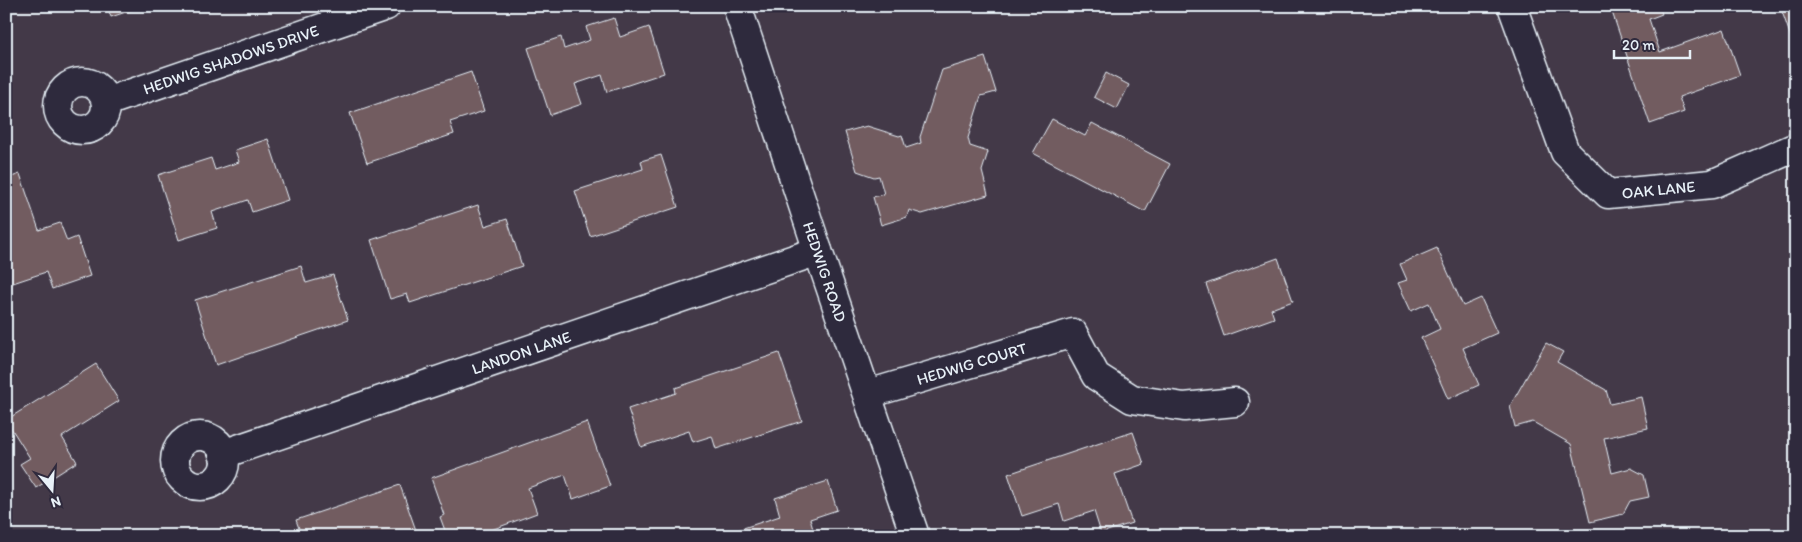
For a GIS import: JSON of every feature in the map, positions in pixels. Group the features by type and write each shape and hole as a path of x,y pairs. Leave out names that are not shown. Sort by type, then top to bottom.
{"street":[{"name":"HEDWIG SHADOWS DRIVE","path":"106,102 386,6"},
{"name":"HEDWIG ROAD","path":"737,6 915,536"},
{"name":"OAK LANE","path":"1512,6 1565,152 1608,194 1712,184 1796,147"},
{"name":"LANDON LANE","path":"223,454 818,250"},
{"name":"HEDWIG COURT","path":"868,394 1073,333 1096,376 1132,398 1184,407 1235,402"}],"building":[{"path":"107,6 144,6 111,17"},
{"path":"1610,6 1659,6 1662,14 1649,19 1660,52 1724,29 1740,75 1679,97 1684,112 1650,124"},
{"path":"1780,6 1796,6 1796,35 1791,37"},
{"path":"614,18 620,37 649,27 664,73 607,92 602,75 575,84 582,104 550,115 528,48 561,37 564,49 590,40 586,27"},
{"path":"6,56 12,92 6,93"},
{"path":"985,57 996,92 981,96 968,138 970,146 988,152 982,171 988,195 922,214 909,210 907,217 881,225 873,197 884,194 879,176 874,177 857,171 845,132 867,126 899,136 902,135 906,148 921,143 920,137 942,70"},
{"path":"471,72 484,111 450,122 454,134 367,163 350,113"},
{"path":"1106,73 1129,85 1117,109 1094,97"},
{"path":"1052,119 1085,136 1092,123 1170,164 1145,212 1033,153"},
{"path":"268,139 288,200 252,212 248,200 212,212 217,228 179,240 158,175 211,158 215,170 239,162 235,150"},
{"path":"661,155 678,207 590,236 575,191 643,169 641,161"},
{"path":"20,174 39,230 60,223 67,241 77,237 90,276 52,289 46,272 10,284 6,273 6,179"},
{"path":"478,205 485,226 507,219 522,266 410,303 407,294 390,299 371,240"},
{"path":"1437,248 1463,306 1481,298 1497,333 1463,348 1479,385 1448,399 1421,338 1440,329 1429,303 1411,311 1398,283 1407,280 1400,264"},
{"path":"1278,258 1293,301 1271,309 1274,318 1224,336 1206,284"},
{"path":"301,266 306,283 333,275 348,320 216,365 195,300"},
{"path":"1546,343 1563,352 1557,362 1606,390 1610,404 1641,397 1648,428 1604,438 1612,473 1631,468 1644,475 1649,497 1630,501 1623,514 1590,522 1571,444 1533,422 1515,427 1510,406"},
{"path":"779,353 802,421 716,449 712,436 693,442 689,431 641,447 628,409 676,393 675,388"},
{"path":"96,364 119,401 62,437 77,462 36,488 20,464 30,458 6,420"},
{"path":"587,422 610,486 573,499 565,475 528,488 537,513 475,536 447,536 440,517 444,515 431,478"},
{"path":"1133,432 1144,464 1115,474 1132,523 1101,533 1094,511 1064,521 1059,504 1022,516 1008,474"},
{"path":"828,481 837,510 810,519 815,536 719,536 780,516 775,498"},
{"path":"400,485 418,536 296,536 301,534 296,520"}]}
